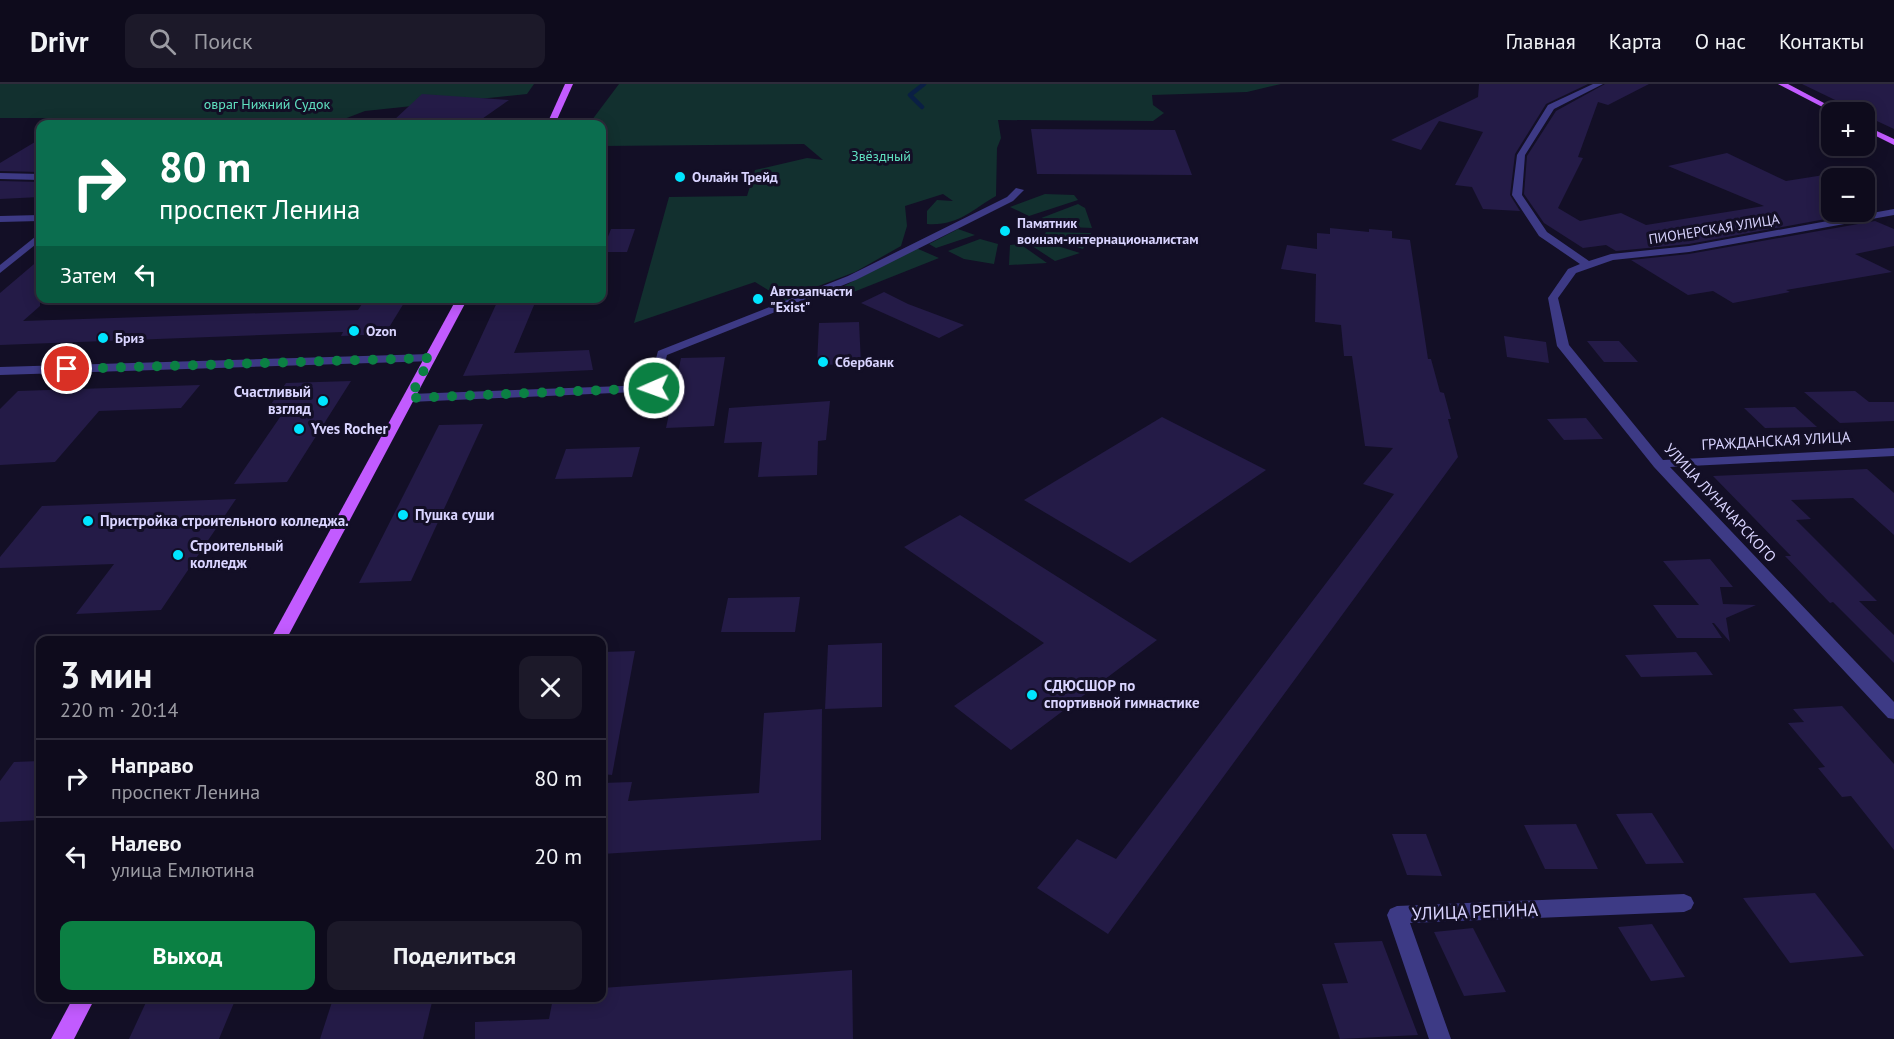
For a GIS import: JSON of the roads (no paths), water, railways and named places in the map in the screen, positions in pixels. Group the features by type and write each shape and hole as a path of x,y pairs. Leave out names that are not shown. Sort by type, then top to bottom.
{"main road":[{"path":"553,120 569,84"},
{"path":"1782,84 1821,104"},
{"path":"1875,132 1894,142"},
{"path":"280,636 460,303"},
{"path":"62,1039 82,1002"}],"street":[{"path":"1588,265 1543,234 1517,195 1521,155 1551,107 1599,84"},
{"path":"0,176 36,177"},
{"path":"410,398 654,388 662,353 828,288 997,206 1010,199 1018,190"},
{"name":"ПИОНЕРСКАЯ УЛИЦА","path":"1553,298 1572,271 1611,257 1689,249 1894,212"},
{"path":"0,219 36,218"},
{"path":"0,270 36,239"},
{"name":"УЛИЦА ЛУНАЧАРСКОГО","path":"1553,298 1563,346 1659,464 1894,713"},
{"path":"0,371 430,358"},
{"name":"ГРАЖДАНСКАЯ УЛИЦА","path":"1659,464 1894,452"},
{"name":"УЛИЦА РЕПИНА","path":"1440,1039 1397,915 1684,903"}],"waterway":[{"path":"922,107 910,95 924,84"}],"place":[{"name":"Онлайн Трейд","path":"680,177"},
{"name":"Памятник воинам-интернационалистам","path":"1005,231"},
{"name":"Автозапчасти \"Exist\"","path":"758,299"},
{"name":"Ozon","path":"354,331"},
{"name":"Бриз","path":"103,338"},
{"name":"Сбербанк","path":"823,362"},
{"name":"Счастливый взгляд","path":"323,401"},
{"name":"Yves Rocher","path":"299,429"},
{"name":"Пушка суши","path":"403,515"},
{"name":"Пристройка строительного колледжа.","path":"88,521"},
{"name":"Строительный колледж","path":"178,555"},
{"name":"СДЮСШОР по спортивной гимнастике","path":"1032,695"}],"park label":[{"name":"овраг Нижний Судок","path":"267,104"},
{"name":"Звёздный","path":"881,156"}]}
